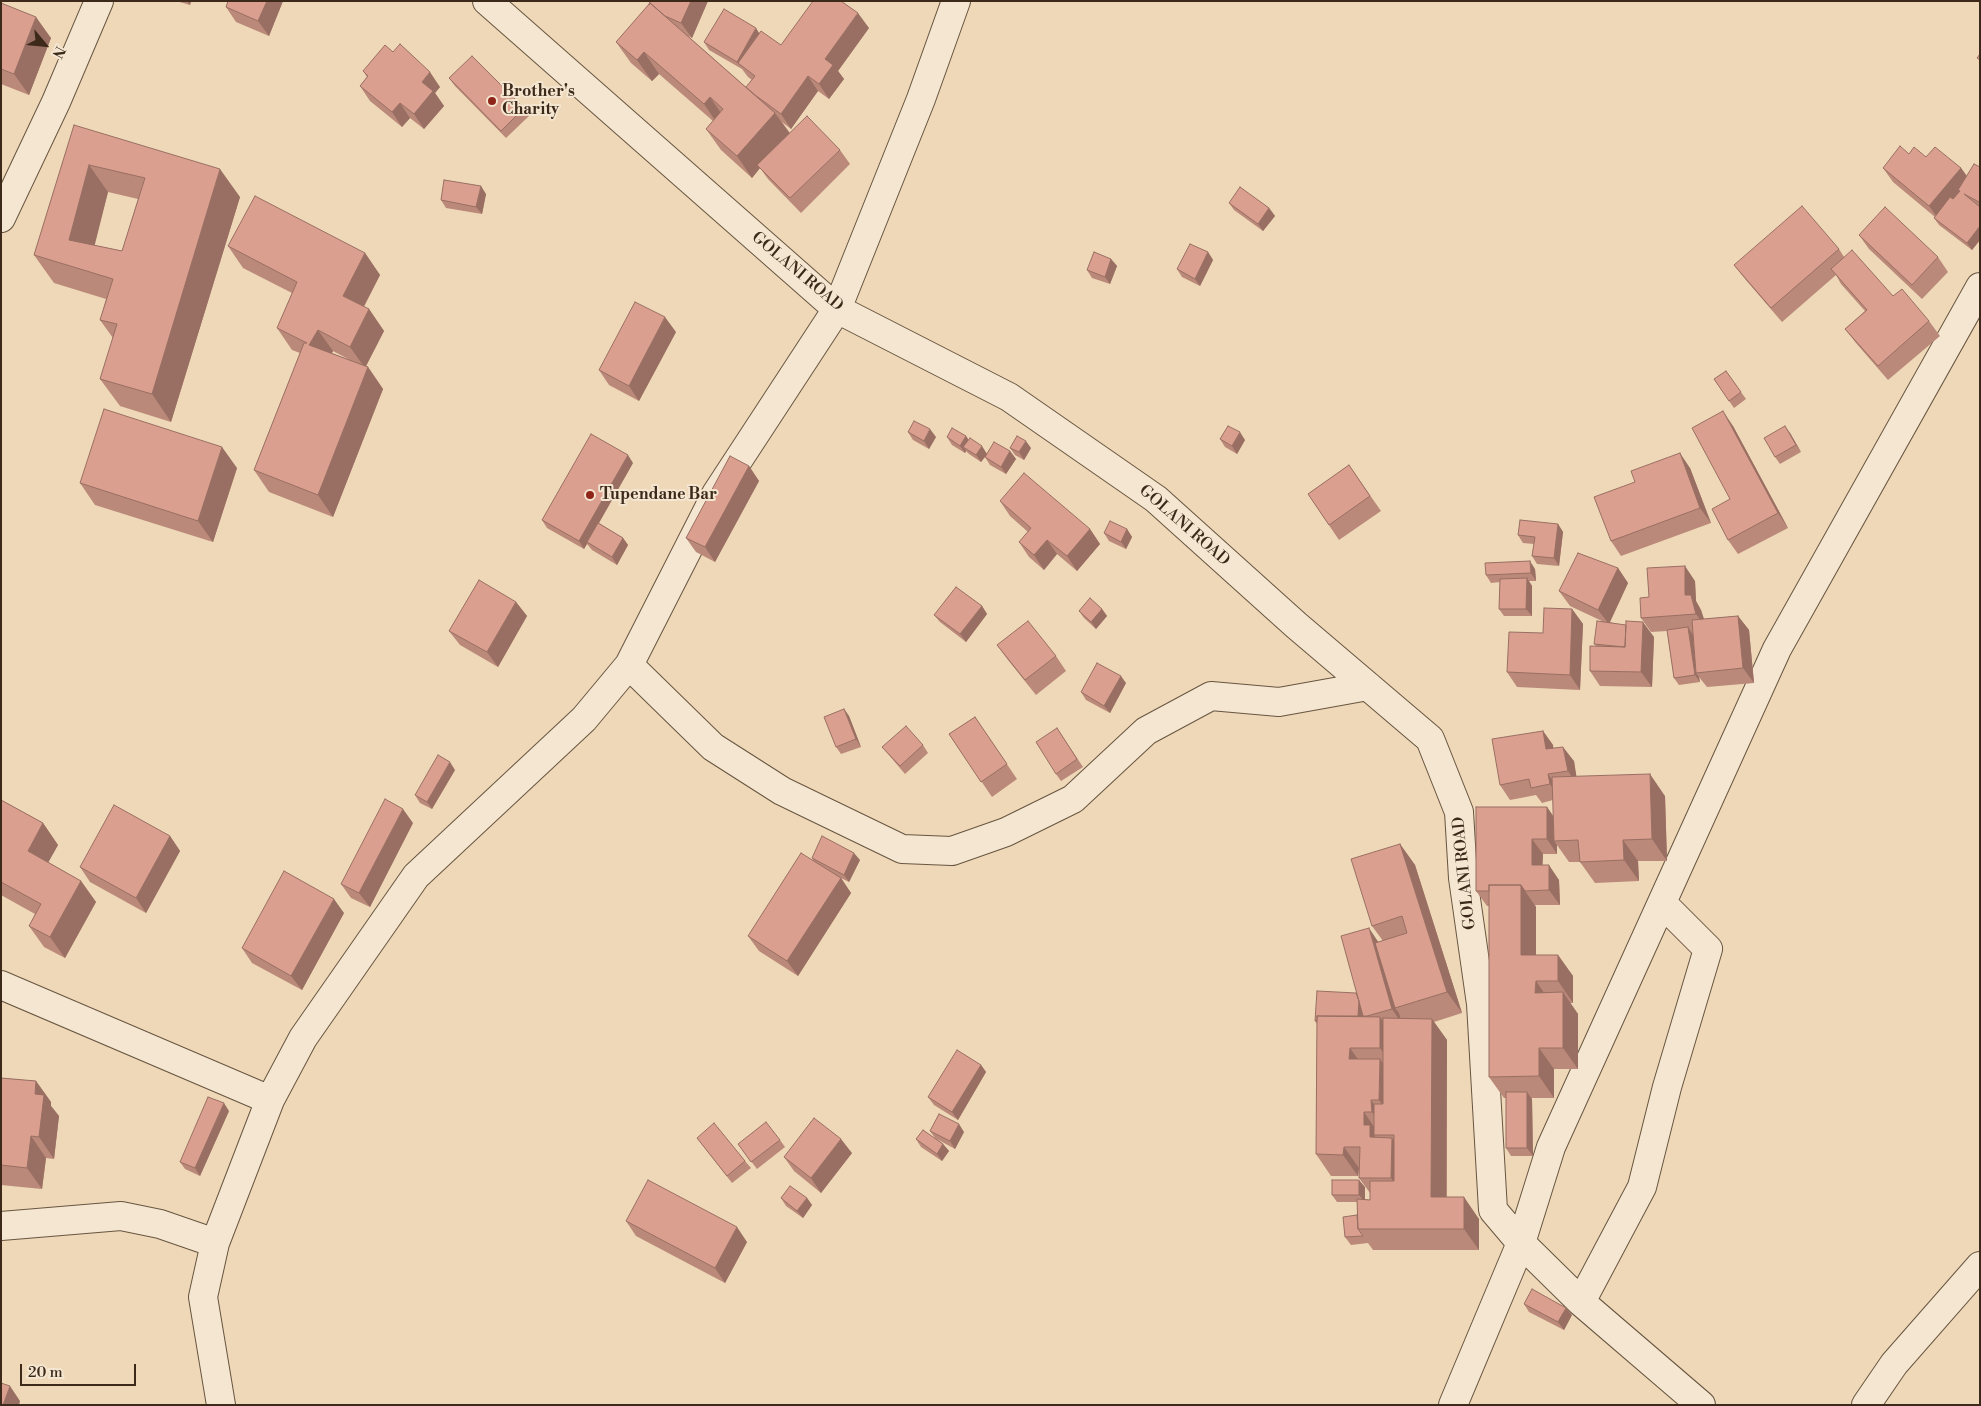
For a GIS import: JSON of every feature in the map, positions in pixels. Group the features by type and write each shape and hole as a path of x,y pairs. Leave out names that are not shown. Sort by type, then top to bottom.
{"street":[{"path":"1,218 56,102 99,1"},
{"name":"GOLANI ROAD","path":"487,1 837,309 1009,397 1156,499 1430,739 1459,812 1463,878 1481,1004 1494,1210 1521,1243 1580,1302 1701,1405"},
{"path":"222,1405 203,1297 215,1243 270,1100 303,1038 416,876 584,719 629,665 716,494 837,309 921,100 956,1"},
{"path":"1453,1405 1521,1243 1551,1147 1663,904 1777,649 1980,287"},
{"path":"629,665 713,747 782,791 902,849 952,851 1006,832 1073,799 1146,731 1211,696 1279,702 1368,686"},
{"path":"1580,1302 1642,1187 1667,1087 1708,949 1663,904"},
{"path":"1,985 270,1100"},
{"path":"1,1226 121,1216 160,1224 215,1243"},
{"path":"1866,1405 1894,1364 1980,1266"}],"building":[{"path":"228,1 267,1 258,21 226,7"},
{"path":"650,1 691,1 681,23 665,16 650,3 649,5"},
{"path":"813,1 841,1 858,13 825,59 833,65 819,84 808,76 781,114 746,87 755,76 738,63 761,31 781,45"},
{"path":"1,3 36,17 14,74 1,69"},
{"path":"650,3 775,113 737,156 706,129 723,109 710,97 704,104 644,52 637,60 616,42"},
{"path":"724,9 756,28 737,62 704,42"},
{"path":"400,44 430,72 422,82 433,91 414,114 400,103 392,112 360,86 368,76 363,71 385,45 393,52"},
{"name":"Brother's Charity","path":"472,56 524,108 501,131 449,78"},
{"path":"807,116 840,150 790,198 757,165"},
{"path":"74,125 220,169 152,394 100,379 117,324 100,320 113,279 34,255","holes":["89,165 145,178 122,251 69,240"]},
{"path":"1900,146 1909,154 1914,147 1926,157 1935,147 1961,168 1929,206 1883,168"},
{"path":"1974,164 1980,167 1980,202 1964,194 1980,207 1980,226 1967,243 1934,218 1950,197 1953,199 1960,191 1958,190"},
{"path":"444,180 481,186 476,207 441,200"},
{"path":"1240,187 1269,208 1258,224 1229,203"},
{"path":"255,196 365,253 343,296 369,309 350,347 318,330 309,345 368,367 318,495 254,470 304,343 307,343 277,328 297,282 228,246"},
{"path":"1802,206 1839,249 1771,308 1734,265"},
{"path":"1885,207 1938,257 1912,285 1859,235"},
{"path":"1190,244 1208,252 1195,279 1177,269"},
{"path":"1852,250 1893,296 1902,289 1929,321 1878,366 1845,329 1867,310 1831,269"},
{"path":"1094,252 1111,259 1105,277 1087,270"},
{"path":"635,302 665,317 629,386 599,370"},
{"path":"1726,371 1741,392 1729,401 1714,379"},
{"path":"104,409 222,447 198,521 80,483"},
{"path":"1723,411 1778,513 1728,540 1712,509 1730,499 1692,428"},
{"path":"914,421 930,429 924,441 908,432"},
{"path":"1228,426 1240,432 1232,446 1220,439"},
{"path":"1785,426 1796,445 1775,457 1764,438"},
{"path":"952,428 966,436 960,446 947,437"},
{"name":"Tupendane Bar","path":"591,434 628,455 579,541 542,520"},
{"path":"1017,436 1026,441 1019,452 1010,448"},
{"path":"970,438 982,446 976,455 963,447"},
{"path":"994,442 1010,451 1001,467 985,457"},
{"path":"1680,453 1700,508 1611,541 1594,497 1635,482 1631,471"},
{"path":"730,456 749,466 705,547 686,538"},
{"path":"1349,465 1370,496 1329,525 1308,494"},
{"path":"1024,473 1090,529 1067,556 1047,540 1034,555 1019,542 1031,528 1000,501"},
{"path":"1520,520 1558,524 1554,558 1532,556 1535,537 1518,535"},
{"path":"1110,521 1127,529 1121,542 1104,533"},
{"path":"598,523 623,538 612,557 587,542"},
{"path":"1578,553 1618,568 1598,610 1559,591"},
{"path":"1530,561 1531,573 1486,575 1485,563"},
{"path":"1685,566 1685,595 1691,595 1696,614 1641,618 1640,598 1649,597 1647,568"},
{"path":"1527,578 1526,609 1499,609 1500,579"},
{"path":"479,580 516,602 487,652 449,631"},
{"path":"956,587 982,606 960,634 934,615"},
{"path":"1090,598 1102,609 1091,622 1079,611"},
{"path":"1544,608 1572,609 1570,675 1507,672 1509,632 1543,633"},
{"path":"1738,616 1743,668 1696,673 1692,620"},
{"path":"1028,621 1056,656 1025,680 997,645"},
{"path":"1597,621 1626,625 1625,647 1594,644"},
{"path":"1626,621 1643,622 1641,672 1590,671 1590,646 1625,647"},
{"path":"1688,627 1695,675 1674,678 1667,630"},
{"path":"1097,663 1121,676 1104,706 1081,692"},
{"path":"844,709 856,739 836,747 824,717"},
{"path":"975,717 1007,764 981,782 949,734"},
{"path":"906,726 923,745 900,766 882,747"},
{"path":"1057,728 1077,759 1056,774 1036,742"},
{"path":"1543,731 1546,749 1563,747 1568,771 1548,774 1550,784 1531,788 1529,779 1500,785 1492,739"},
{"path":"438,755 450,762 427,802 415,795"},
{"path":"1650,774 1652,839 1623,840 1624,860 1580,862 1578,840 1554,841 1552,777"},
{"path":"385,799 403,809 359,893 341,884"},
{"path":"1,800 43,823 28,851 81,881 50,937 29,926 41,904 1,882"},
{"path":"114,805 170,836 136,898 80,867"},
{"path":"1476,807 1547,807 1547,839 1532,839 1532,865 1549,865 1549,890 1525,891 1521,885 1489,885 1489,891 1476,891"},
{"path":"822,836 854,853 844,875 812,858"},
{"path":"1400,844 1447,992 1395,1008 1375,943 1407,933 1402,916 1372,926 1351,859"},
{"path":"801,853 841,878 787,961 748,936"},
{"path":"284,871 334,899 291,976 242,948"},
{"path":"1489,885 1521,885 1521,955 1558,955 1558,981 1536,981 1535,993 1563,992 1563,1048 1539,1048 1539,1076 1489,1077"},
{"path":"1369,928 1392,1009 1363,1016 1341,936"},
{"path":"1317,991 1356,993 1359,1001 1358,1016 1317,1016 1317,1021 1315,1021"},
{"path":"1317,1016 1380,1017 1380,1048 1350,1048 1349,1059 1380,1059 1379,1100 1371,1100 1372,1112 1364,1112 1364,1125 1370,1125 1370,1137 1392,1138 1391,1178 1359,1178 1360,1147 1344,1147 1343,1155 1316,1154"},
{"path":"1383,1018 1432,1019 1431,1197 1464,1197 1464,1229 1358,1229 1357,1199 1370,1200 1370,1181 1394,1181 1394,1135 1374,1135 1374,1104 1383,1104"},
{"path":"957,1050 981,1065 952,1112 928,1097"},
{"path":"1,1078 36,1081 35,1094 44,1095 39,1137 31,1136 27,1168 1,1165"},
{"path":"1506,1092 1527,1092 1527,1148 1506,1148"},
{"path":"208,1097 224,1103 195,1168 180,1162"},
{"path":"939,1114 959,1124 950,1141 930,1131"},
{"path":"814,1118 841,1139 811,1178 784,1157"},
{"path":"766,1122 780,1140 751,1162 738,1144"},
{"path":"714,1123 745,1161 727,1176 697,1138"},
{"path":"923,1130 943,1144 937,1154 916,1139"},
{"path":"648,1180 737,1227 715,1268 626,1221"},
{"path":"1332,1180 1359,1180 1359,1195 1332,1195"},
{"path":"790,1186 807,1198 797,1211 781,1198"},
{"path":"1357,1215 1358,1229 1363,1236 1345,1237 1343,1217"},
{"path":"1532,1289 1566,1308 1558,1322 1524,1304"},
{"path":"1,1383 10,1386 3,1405 1,1405"}],"place":[{"name":"Brother's Charity","path":"492,101"},
{"name":"Tupendane Bar","path":"590,495"}]}
